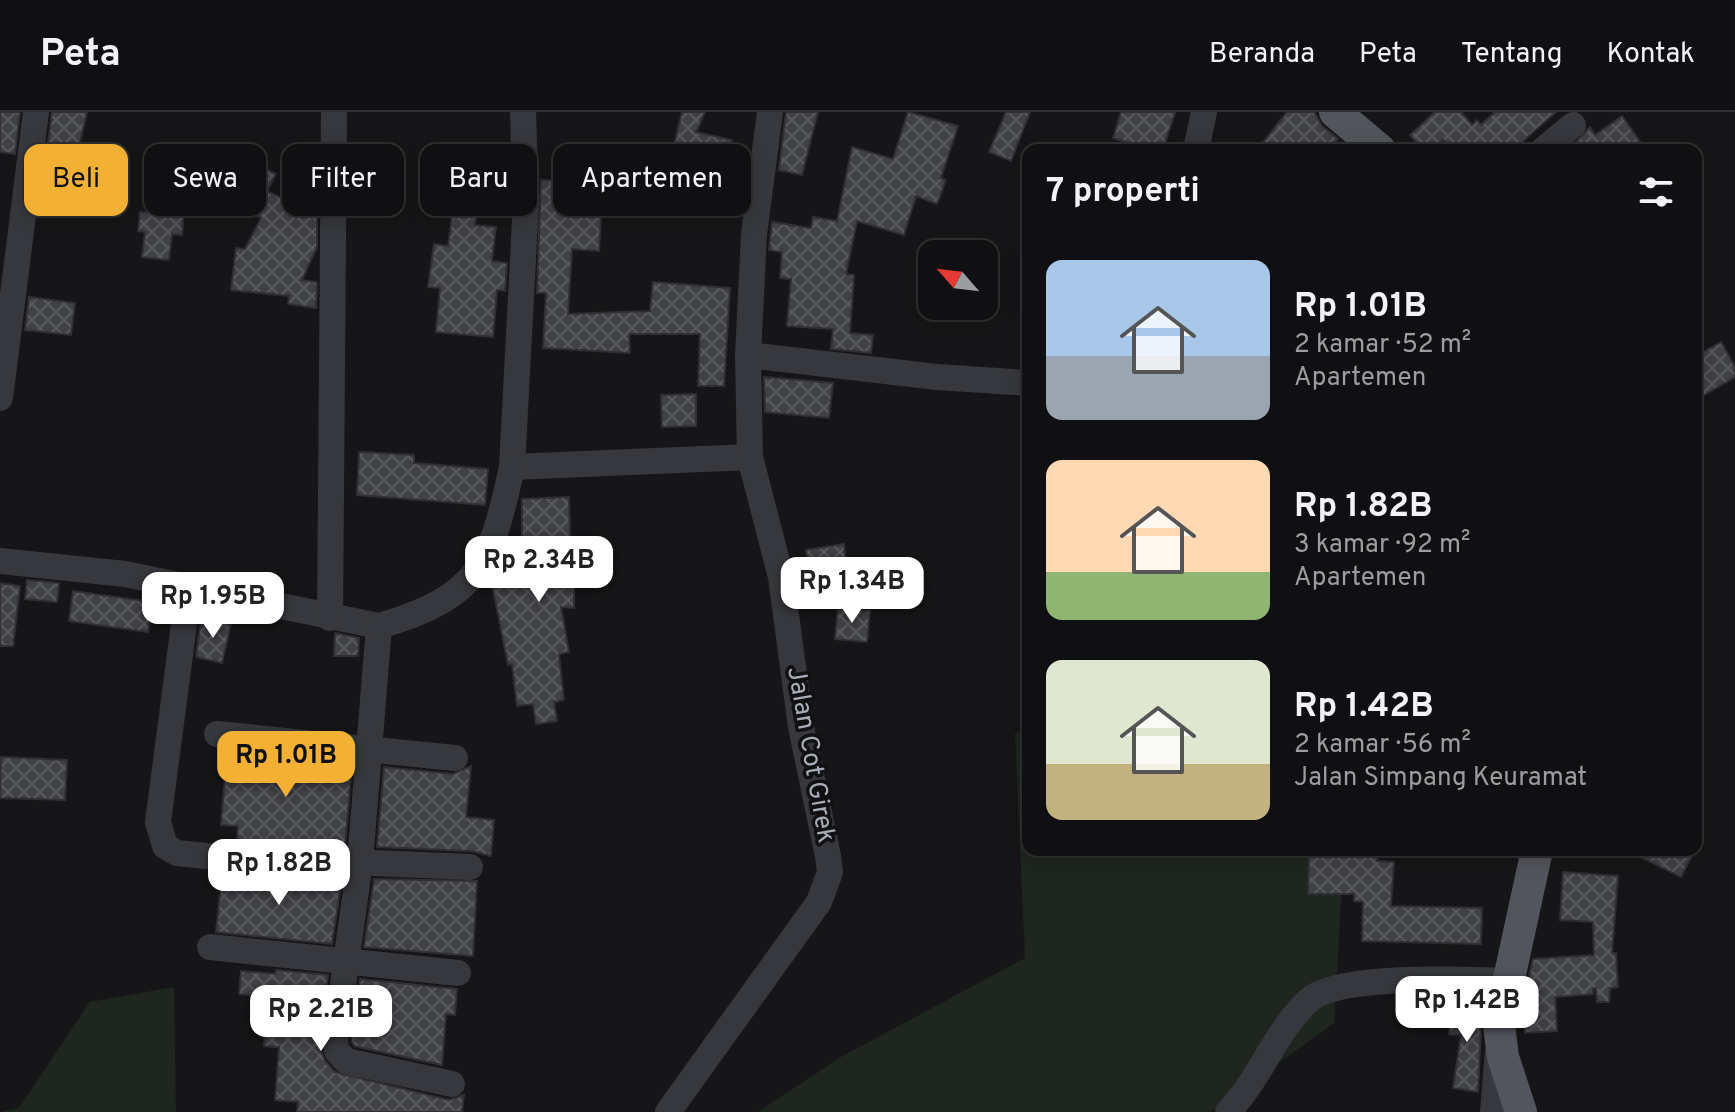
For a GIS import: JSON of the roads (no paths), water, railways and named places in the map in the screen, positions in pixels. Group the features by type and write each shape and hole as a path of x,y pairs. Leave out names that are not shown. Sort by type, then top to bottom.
{"main road":[{"path":"1335,112 1373,144"},
{"path":"1521,1112 1499,1039 1508,981 1536,856"}],"street":[{"path":"0,398 36,112"},
{"path":"330,618 334,112"},
{"path":"0,561 105,571 379,626 415,616 465,586 483,564 498,533 512,467 526,202 523,112"},
{"name":"Jalan Cot Girek","path":"668,1112 819,902 830,872 801,727 781,577 750,457 748,355 754,234 770,112"},
{"path":"1197,144 1204,112"},
{"path":"1550,144 1573,125"},
{"path":"748,355 937,377 1022,383"},
{"path":"512,467 750,457"},
{"path":"189,586 158,822 165,846 177,853 206,856 470,867"},
{"path":"379,626 360,862 335,1042 340,1057 354,1064 452,1084"},
{"path":"217,734 455,758"},
{"path":"210,947 458,973"},
{"path":"1228,1112 1308,1000 1326,989 1439,980 1508,981"},
{"path":"1493,1112 1499,1039"}]}
